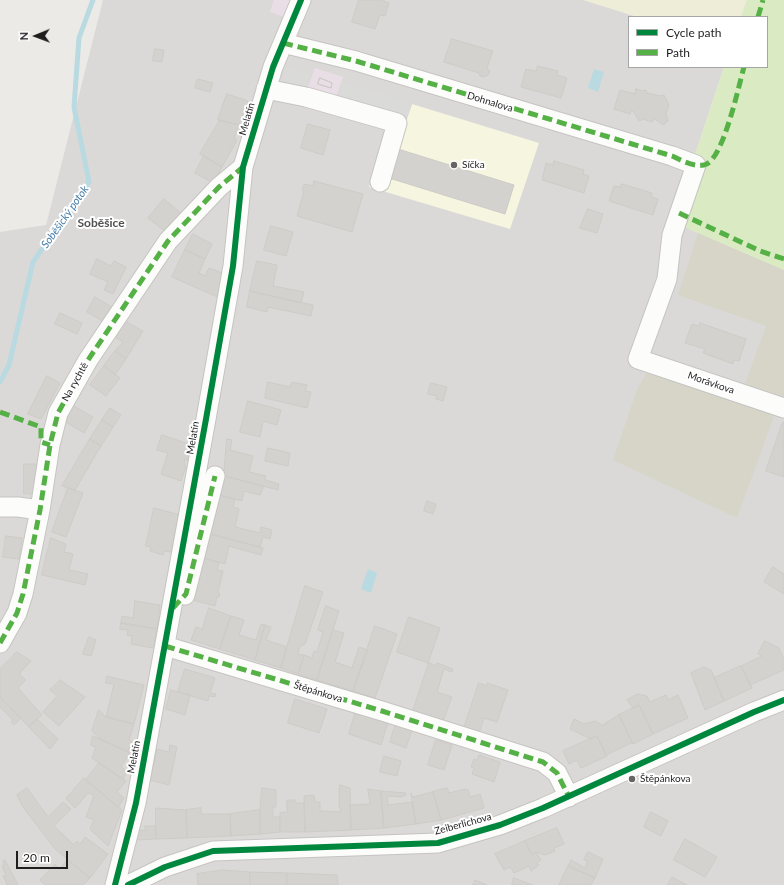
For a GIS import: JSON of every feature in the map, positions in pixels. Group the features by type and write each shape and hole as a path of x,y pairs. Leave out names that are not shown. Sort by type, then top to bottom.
{"street":[{"name":"Melatín","path":"115,885 136,803 233,266 243,167 266,89 301,0"},
{"name":"Dohnalova","path":"283,43 364,63 672,156 696,165 672,235 667,279 638,359"},
{"path":"266,89 306,97 397,123 380,182"},
{"name":"Na rychtě","path":"0,643 17,613 23,594 40,510 54,425 58,413 88,360 168,241 219,187 243,167"},
{"name":"Morávkova","path":"638,359 784,408"},
{"path":"170,611 186,594 215,476"},
{"path":"0,507 18,507 40,510"},
{"name":"Štěpánkova","path":"165,646 382,711 543,762 557,773 569,797"},
{"name":"Zeiberlichova","path":"128,885 165,867 213,852 438,843 500,825 569,797 754,712 784,700"}],"shaded area":[{"path":"103,0 747,0 741,16 628,16 628,68 724,68 673,222 784,270 784,885 0,885 0,232 46,225"},
{"path":"274,0 290,0 285,17 270,12"},
{"path":"583,0 747,0 741,16 634,16"},
{"path":"286,68 310,75 307,87 283,81"},
{"path":"315,68 343,77 335,99 307,90"},
{"path":"343,83 412,104 407,118 340,97"},
{"name":"Síčka","path":"412,104 539,143 510,229 369,187 385,139 399,143"},
{"path":"698,233 784,270 784,398 781,397 737,518 613,460 637,390 646,374 657,372 739,401 766,326 678,295"}],"green space":[{"path":"747,0 784,0 784,270 673,222 724,68 768,68 768,16 741,16"}],"water":[{"path":"594,69 604,72 598,92 588,88"},
{"path":"368,569 377,573 371,593 361,589"}],"building":[{"path":"359,0 381,0 389,3 385,16 380,15 375,29 352,22"},
{"path":"452,39 493,51 487,68 490,71 488,75 484,77 480,76 479,73 444,62"},
{"path":"155,49 164,50 162,62 153,61"},
{"path":"538,66 558,71 557,75 567,78 561,98 521,87 526,69 536,71"},
{"path":"320,78 332,83 331,88 318,84"},
{"path":"320,78 332,83 331,88 318,84"},
{"path":"198,79 213,83 210,92 195,88"},
{"path":"636,89 643,91 646,90 647,93 661,96 664,95 669,105 666,114 668,121 663,125 655,119 652,122 643,119 639,121 634,112 631,111 630,114 614,109 620,90 635,94"},
{"path":"227,94 248,101 239,125 218,120"},
{"path":"220,120 239,125 234,138 237,140 222,167 200,154"},
{"path":"308,124 330,130 323,155 301,148"},
{"path":"398,149 514,185 505,214 389,178"},
{"path":"204,156 222,167 213,183 195,173"},
{"path":"554,161 584,170 583,174 589,176 584,193 542,180 546,163 553,165"},
{"path":"314,181 363,194 352,232 297,216 304,191 302,190 304,184 313,186"},
{"path":"622,184 652,193 651,197 658,199 653,215 609,201 614,186 620,187"},
{"path":"164,199 183,215 167,233 148,218"},
{"path":"588,209 603,214 597,233 580,228"},
{"path":"271,226 293,232 286,256 264,250"},
{"path":"193,234 212,244 205,259 185,250"},
{"path":"185,250 205,259 199,273 205,276 209,268 225,274 222,299 172,277"},
{"path":"97,259 111,266 114,261 126,267 113,294 104,290 108,282 90,274"},
{"path":"257,261 277,265 273,286 304,292 301,303 250,291"},
{"path":"250,291 313,305 311,316 268,307 267,312 247,307"},
{"path":"95,297 112,307 104,322 87,312"},
{"path":"60,313 82,323 77,334 55,324"},
{"path":"123,320 143,331 126,359 115,351 123,342 114,336"},
{"path":"700,323 746,339 739,361 734,360 733,364 703,353 705,349 685,343 692,324 699,326"},
{"path":"115,351 126,359 115,375 104,366"},
{"path":"104,366 120,378 106,396 90,385"},
{"path":"47,376 60,383 41,419 28,414"},
{"path":"268,382 290,387 292,382 307,385 305,391 311,392 307,408 265,398"},
{"path":"431,383 447,387 443,401 436,399 437,396 428,394"},
{"path":"248,401 281,410 277,425 263,421 260,437 240,432"},
{"path":"70,404 93,417 84,433 61,419"},
{"path":"110,408 121,415 113,427 102,420"},
{"path":"102,420 113,427 101,446 90,439"},
{"path":"784,422 784,477 766,471"},
{"path":"162,435 195,446 190,461 185,459 184,466 186,466 181,481 161,474 168,453 157,450"},
{"path":"90,439 101,446 75,490 62,486"},
{"path":"227,439 232,440 230,450 253,456 249,472 266,476 265,480 279,484 278,490 224,476"},
{"path":"268,448 290,453 288,466 265,461"},
{"path":"24,464 37,464 36,494 24,494"},
{"path":"224,476 264,486 260,495 244,491 242,501 219,495"},
{"path":"68,488 83,493 66,537 52,532"},
{"path":"219,495 235,499 233,507 239,509 235,527 260,533 261,527 272,530 270,539 263,537 260,547 210,534"},
{"path":"427,501 436,504 433,514 424,511"},
{"path":"154,508 180,515 171,552 164,551 163,555 150,551 151,547 146,546"},
{"path":"210,534 263,548 261,555 229,546 225,564 204,558"},
{"path":"6,536 22,538 19,559 3,557"},
{"path":"51,538 66,544 64,552 73,554 69,570 88,574 85,585 42,575"},
{"path":"204,558 219,563 217,570 223,571 218,592 220,594 219,597 217,597 215,606 193,600"},
{"path":"773,567 784,574 784,594 764,582"},
{"path":"305,586 323,592 305,644 300,646 298,654 304,655 298,674 281,668"},
{"path":"135,601 160,605 157,629 121,623 122,616 133,618"},
{"path":"326,606 339,611 317,680 298,674 304,655 312,658 314,651 317,652 323,632 318,630"},
{"path":"209,608 231,616 220,649 191,640 196,627 202,629"},
{"path":"231,616 244,620 239,635 256,640 261,624 265,625 255,660 220,649"},
{"path":"409,617 440,628 428,663 397,652"},
{"path":"121,623 157,629 153,648 131,644 132,636 127,635 128,630 120,629"},
{"path":"265,625 271,627 266,640 287,647 281,668 255,660"},
{"path":"375,626 397,634 375,698 353,691"},
{"path":"333,630 344,633 335,662 352,668 359,647 368,650 353,691 317,680"},
{"path":"89,637 96,640 91,656 83,654"},
{"path":"765,641 779,648 784,660 784,670 750,685 741,666 762,656 758,654"},
{"path":"17,652 31,661 19,674 26,680 18,688 42,715 29,727 0,697 0,669"},
{"path":"429,663 436,666 437,663 453,669 452,672 444,669 437,692 452,697 443,721 413,711"},
{"path":"741,666 752,688 724,701 714,678"},
{"path":"704,667 711,670 724,701 705,710 691,673"},
{"path":"185,669 215,678 210,693 216,694 215,697 209,696 208,701 178,692"},
{"path":"107,676 144,685 134,724 106,717 114,684 106,683"},
{"path":"60,680 85,697 59,726 43,712 57,696 50,690"},
{"path":"479,683 487,686 487,683 508,690 497,722 484,718 479,733 464,728"},
{"path":"171,690 190,695 185,715 166,709"},
{"path":"638,694 647,696 650,702 666,695 668,700 678,695 688,718 653,734 639,705 633,708 627,700"},
{"path":"0,697 21,718 14,725 11,722 13,720 0,707"},
{"path":"295,699 327,709 319,733 288,723"},
{"path":"639,705 653,734 633,744 619,715"},
{"path":"99,710 106,717 134,724 129,740 132,741 128,752 99,738 92,731"},
{"path":"356,711 388,722 381,745 349,734"},
{"path":"619,715 633,744 631,743 606,755 597,736 591,739 570,729 574,719 584,724 595,721 602,725"},
{"path":"37,719 58,739 50,749 29,727"},
{"path":"396,724 412,730 406,748 390,742"},
{"path":"93,736 130,753 121,767 127,771 123,779 92,758 96,747 91,745"},
{"path":"597,736 607,756 581,768 577,760 569,764 563,751"},
{"path":"436,740 452,745 444,770 428,765"},
{"path":"170,745 177,747 169,785 150,780 157,749 169,752"},
{"path":"479,755 500,762 494,782 472,774 474,768 471,767 474,759 477,760"},
{"path":"384,756 401,761 397,776 380,772"},
{"path":"99,763 126,781 117,792 124,798 118,807 86,780"},
{"path":"84,778 122,810 108,846 90,829 94,820 86,817 94,795 88,793 75,808 66,799"},
{"path":"340,785 350,788 351,830 305,832 304,796 314,795 315,802 320,802 320,811 341,812 339,805"},
{"path":"27,788 48,817 63,802 71,809 54,826 74,845 77,841 80,844 85,837 108,854 90,878 55,849 23,807 17,795"},
{"path":"262,788 276,790 276,807 273,807 273,817 280,817 280,832 260,834"},
{"path":"447,788 449,793 465,789 468,790 470,797 480,794 484,808 441,820 433,792"},
{"path":"368,789 381,791 384,828 351,830 350,805 370,804"},
{"path":"381,791 406,793 406,796 402,797 387,796 388,805 412,802 416,824 384,828"},
{"path":"433,792 441,820 416,824 411,793 412,797"},
{"path":"287,800 295,800 295,803 304,803 305,832 280,832 280,813 287,812"},
{"path":"156,808 186,810 187,838 156,839"},
{"path":"201,808 201,814 230,814 231,836 187,838 186,810"},
{"path":"260,810 260,834 231,836 230,814"},
{"path":"651,812 668,821 661,836 644,827"},
{"path":"145,826 156,826 156,839 138,840 135,831 145,830"},
{"path":"557,828 564,844 554,848 555,851 545,855 536,852 532,855 525,841"},
{"path":"685,839 717,857 705,877 674,860"},
{"path":"525,841 532,855 536,852 541,860 537,863 539,865 531,871 529,866 514,873 510,867 504,870 495,854"},
{"path":"588,852 603,859 595,878 568,866 571,860 585,868 588,861 584,860"},
{"path":"5,860 18,885 6,885 7,884 3,876 6,875 2,866 4,865 3,862"},
{"path":"68,860 90,878 83,885 45,885 40,880 55,864 59,869"},
{"path":"568,866 595,878 591,885 559,885"},
{"path":"223,870 250,872 250,885 198,885 197,874"},
{"path":"250,872 287,873 287,885 250,885"},
{"path":"287,873 337,875 338,885 287,885"},
{"path":"672,877 687,885 668,885"},
{"path":"514,878 533,885 512,884"},
{"path":"475,880 487,885 473,885"}],"waterway":[{"name":"Soběšický potok","path":"0,382 9,365 33,262 89,182 74,107 79,38 93,0"}],"marked path":[{"path":"758,16 763,0"},
{"path":"283,43 356,61 672,156 691,164 700,165 704,165 711,161 718,151 734,105 744,68"},
{"path":"0,643 17,613 23,594 40,510 50,445 58,413 88,360 168,241 219,187 243,167"},
{"path":"679,213 760,251 784,259"},
{"path":"0,412 41,427 41,442 50,445"},
{"path":"173,608 186,594 215,476"},
{"path":"165,646 382,711 543,762 557,773 569,797"}],"cycle path":[{"path":"115,885 136,803 206,419 233,266 243,167 273,67 301,0"},
{"path":"128,885 165,867 213,851 438,843 500,825 543,808 754,712 784,700"}],"place":[{"name":"Síčka","path":"454,165"},
{"name":"Štěpánkova","path":"632,779"}],"district":[{"name":"Soběšice","path":"101,223"}]}
